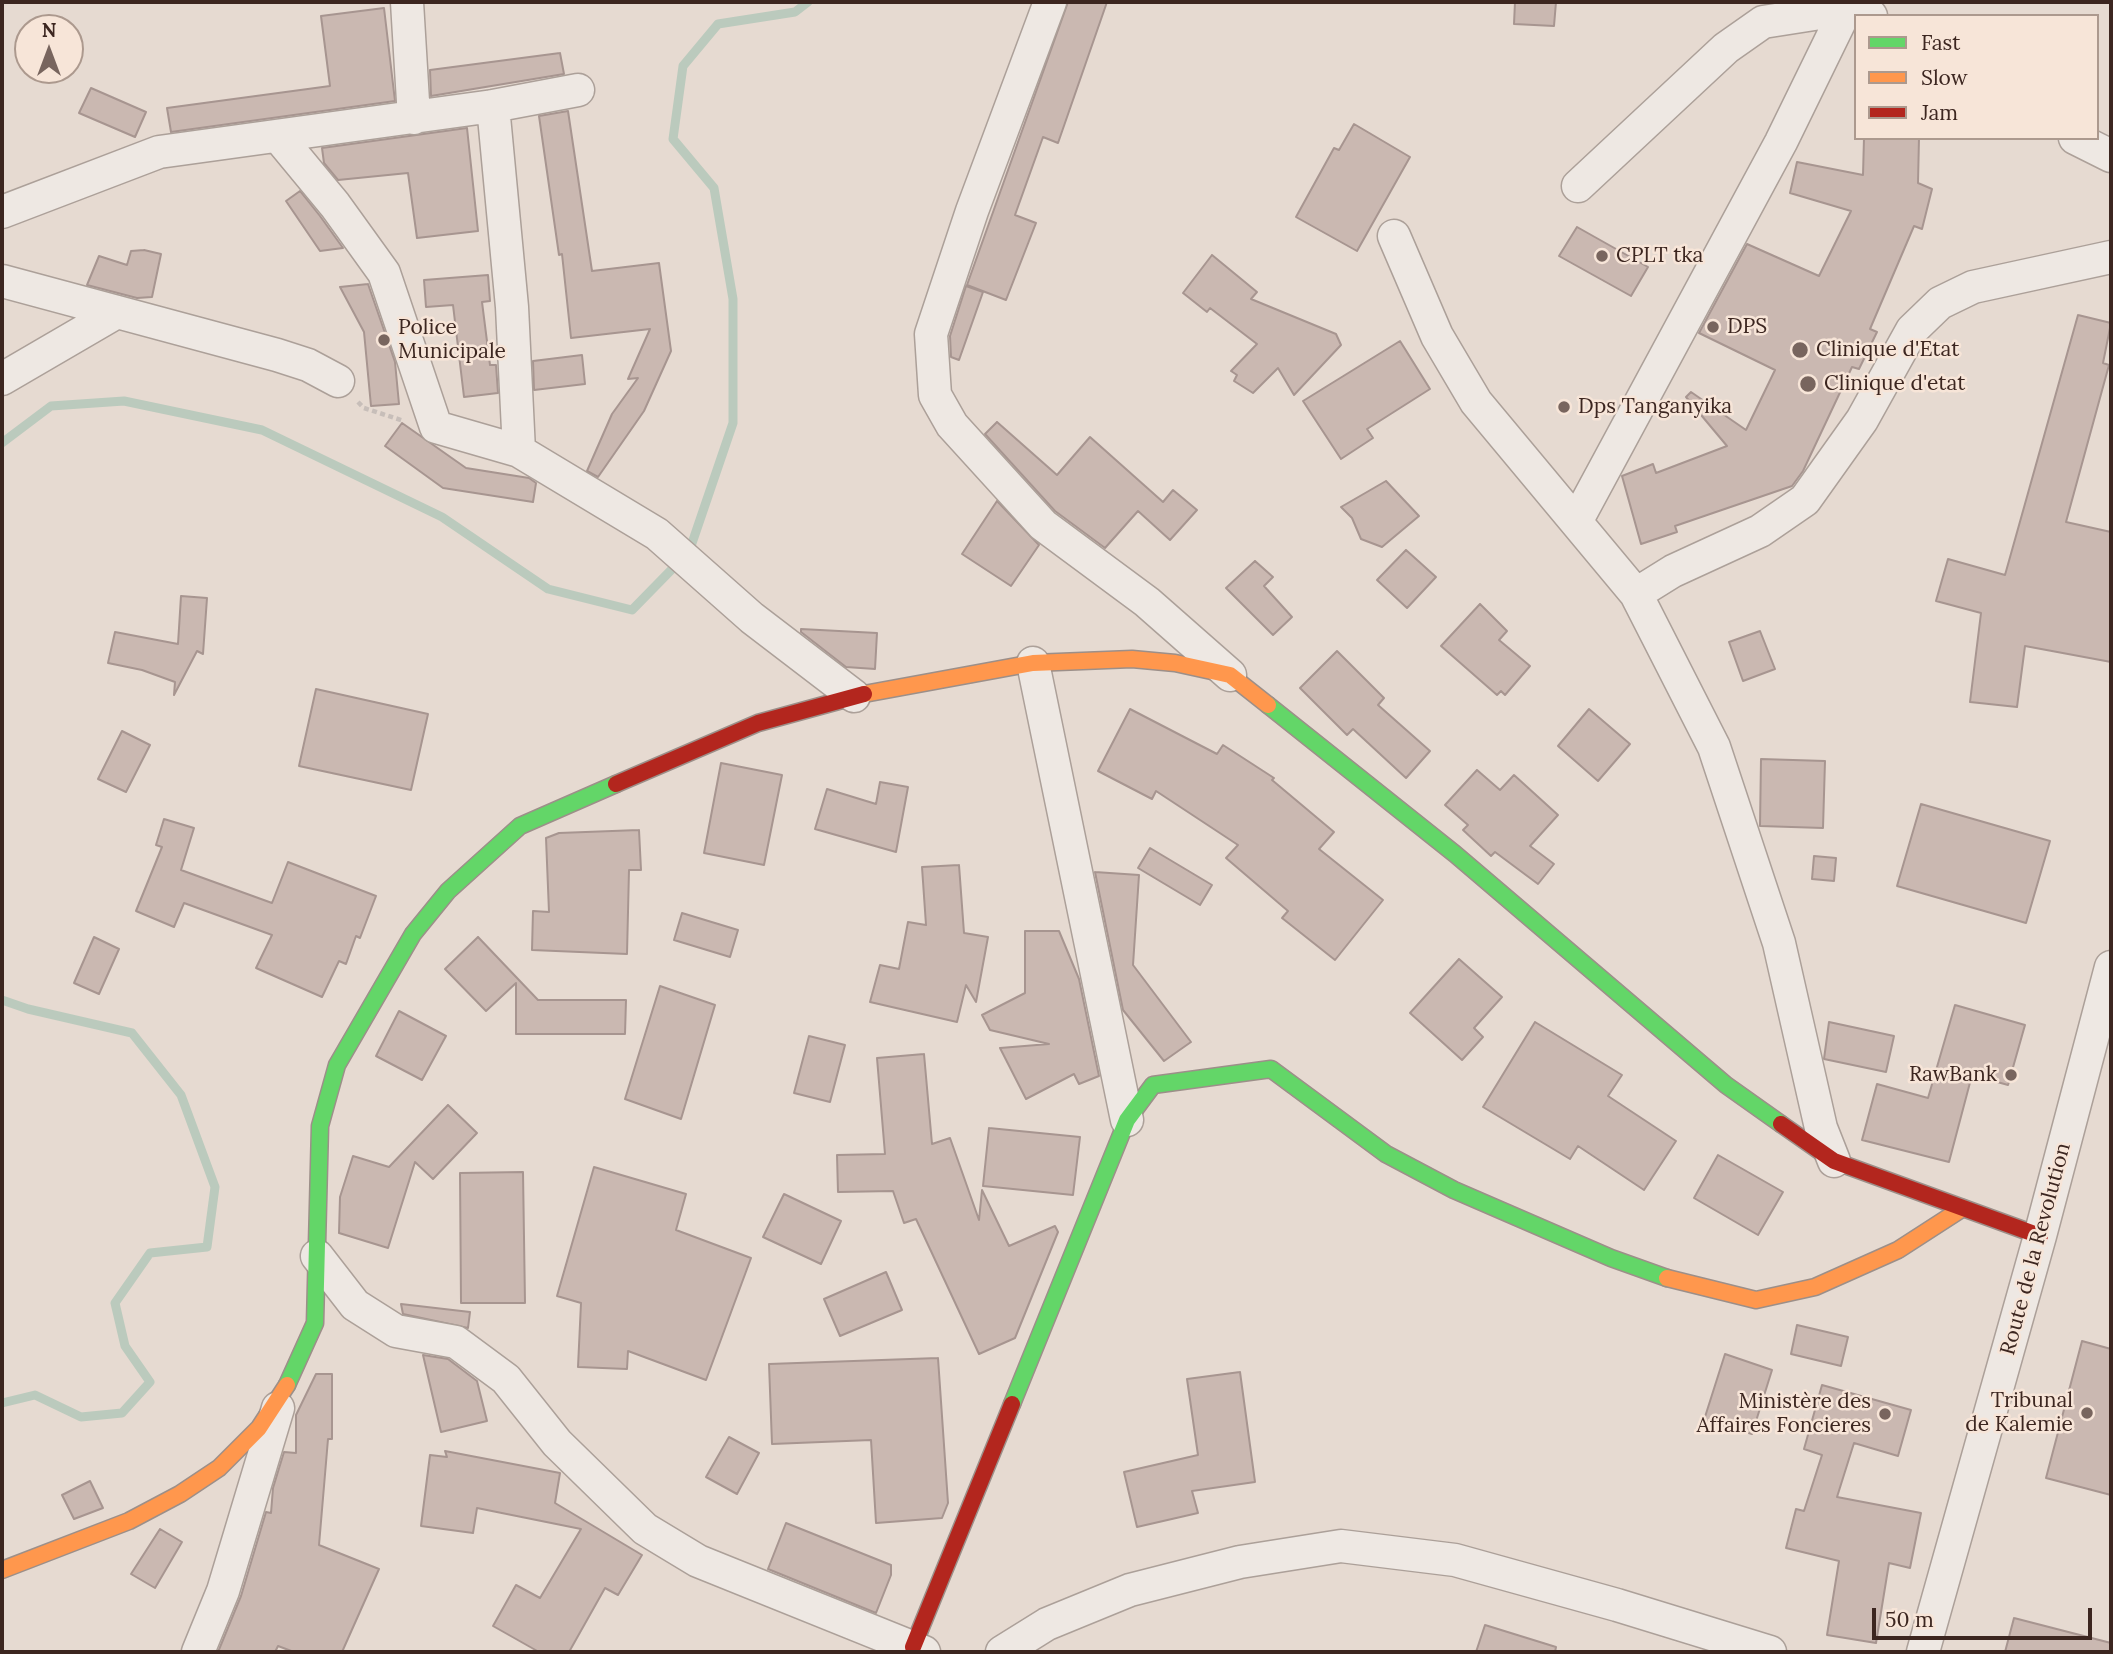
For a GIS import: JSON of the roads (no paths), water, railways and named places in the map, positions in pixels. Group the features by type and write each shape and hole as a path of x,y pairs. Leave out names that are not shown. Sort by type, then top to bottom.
{"street":[{"path":"407,2 414,118"},
{"path":"1050,2 972,211 931,334 935,395 952,425 1043,525 1147,602 1230,675 1455,854 1726,1085 1835,1161 2040,1236"},
{"path":"1578,186 1726,48 1763,22 1858,12"},
{"path":"1576,522 1781,142 1854,19"},
{"path":"2,212 159,152 414,118 578,90"},
{"path":"493,106 506,230 519,451"},
{"path":"278,136 335,205 384,272 436,427 519,451 657,534 752,618 854,696"},
{"path":"2079,140 2111,156"},
{"path":"1394,236 1437,336 1476,402 1636,594 1714,747 1779,943 1818,1116 1835,1161"},
{"path":"1636,594 1673,571 1760,531 1805,500 1862,420 1912,330 1940,303 1973,287 2111,257"},
{"path":"2,281 308,365 338,381"},
{"path":"2,379 117,312"},
{"path":"198,1652 223,1591 281,1398 316,1323 320,1126 337,1065 413,934 448,891 520,826 758,723 854,696 1033,663 1132,659 1175,663 1230,675"},
{"path":"1033,663 1127,1119"},
{"name":"Route de la Revolution","path":"1923,1652 2040,1236 2111,967"},
{"path":"317,1256 355,1305 396,1331 456,1342 506,1379 557,1443 645,1529 698,1561 919,1650 1127,1119 1153,1085 1271,1069 1386,1154 1454,1190 1611,1258 1689,1286 1756,1300 1815,1287 1898,1250 1963,1208"},
{"path":"2,1570 129,1521 180,1494 219,1468 259,1428 281,1398"},
{"path":"1002,1652 1047,1624 1130,1590 1240,1562 1342,1546 1455,1560 1770,1652"}],"waterway":[{"path":"689,552 733,423 733,299 714,188 673,139 683,66 718,24 795,12 808,2"},
{"path":"2,443 51,406 124,401 262,430 442,517 548,589 632,610 679,562"},
{"path":"2,1000 28,1009 132,1033 181,1095 215,1187 207,1247 150,1253 115,1303 125,1346 150,1382 122,1413 81,1417 35,1395 2,1403"}],"place":[{"name":"CPLT tka","path":"1602,256"},
{"name":"DPS","path":"1713,327"},
{"name":"Police Municipale","path":"384,340"},
{"name":"Clinique d'Etat","path":"1800,350"},
{"name":"Clinique d'etat","path":"1808,384"},
{"name":"Dps Tanganyika","path":"1564,407"},
{"name":"RawBank","path":"2011,1075"},
{"name":"Tribunal de Kalemie","path":"2087,1413"},
{"name":"Ministère des Affaires Foncieres","path":"1885,1414"}]}
